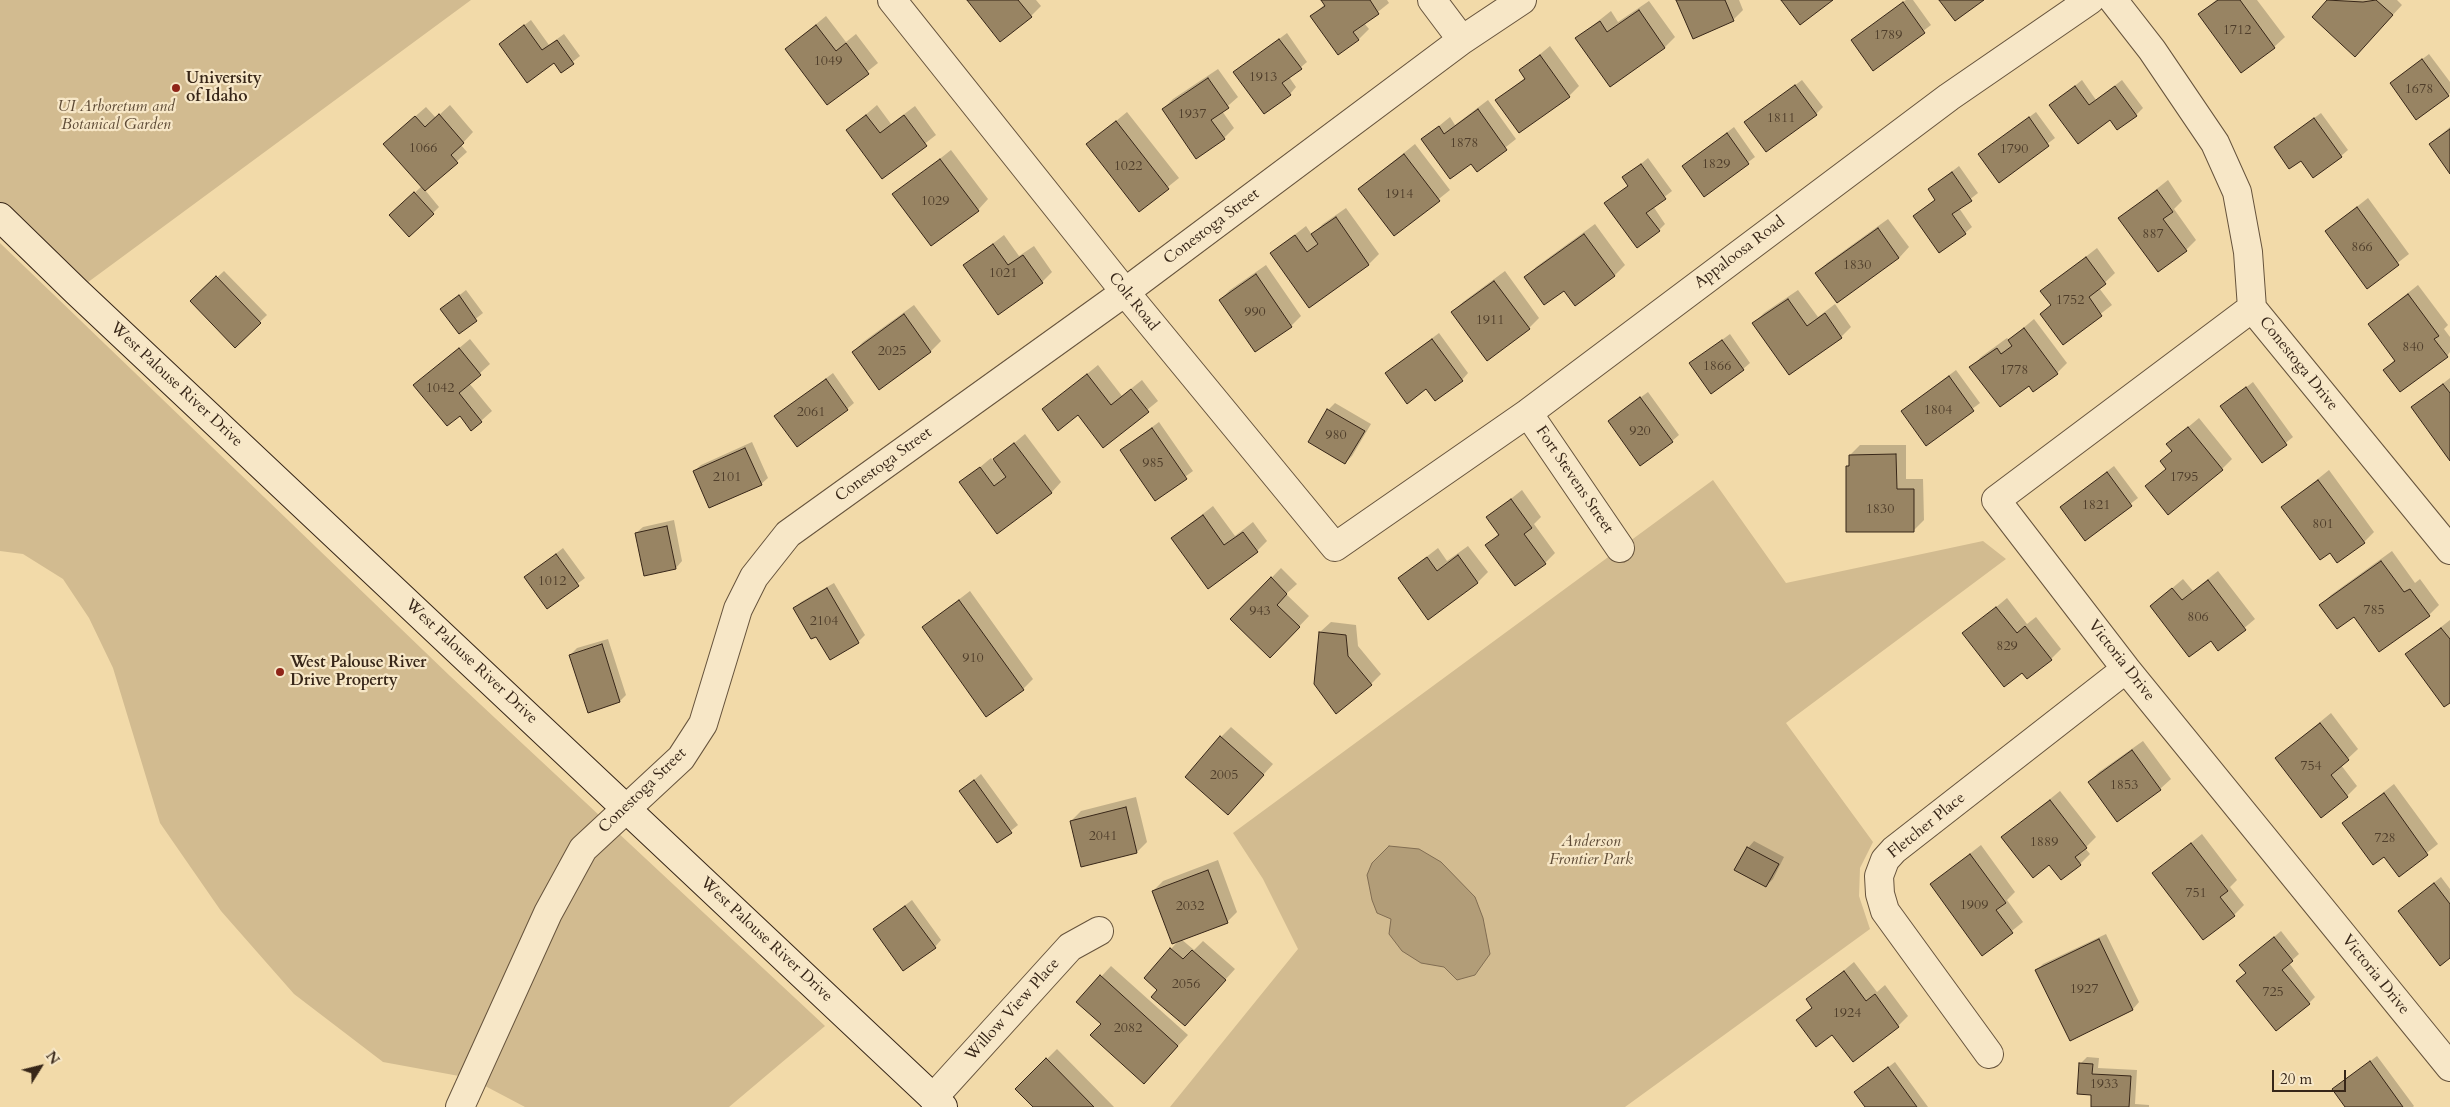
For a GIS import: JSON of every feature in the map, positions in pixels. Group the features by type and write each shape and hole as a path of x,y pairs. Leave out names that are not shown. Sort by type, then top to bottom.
{"street":[{"name":"Colt Road","path":"892,0 1125,292 1335,547 1392,508"},
{"path":"1432,0 1462,40"},
{"name":"Conestoga Street","path":"460,1107 548,913 578,857 626,808 682,758 702,724 738,609 754,577 788,534 1125,292 1462,40 1522,0"},
{"name":"Appaloosa Road","path":"1392,508 1528,413 1949,97 2090,0"},
{"name":"Conestoga Drive","path":"2113,0 2152,50 2215,143 2237,192 2248,252 2252,308 2450,550"},
{"name":"West Palouse River Drive","path":"0,216 76,291 938,1102"},
{"name":"Victoria Drive","path":"2252,308 1996,500 2126,669 2450,1067"},
{"name":"Fort Stevens Street","path":"1528,413 1620,548"},
{"name":"Fletcher Place","path":"1989,1054 1885,911 1880,894 1879,876 1885,860 1894,850 2126,669"},
{"name":"Willow View Place","path":"938,1102 1070,947 1099,931"}],"green space":[{"name":"UI Arboretum and Botanical Garden","path":"0,0 471,0 76,291 0,217"},
{"name":"West Palouse River Drive Property","path":"0,243 450,676 825,1026 729,1107 525,1107 470,1078 383,1062 294,994 221,911 160,823 113,668 89,618 63,579 23,554 0,551"},
{"name":"Anderson Frontier Park","path":"1713,480 1786,583 1983,541 2006,559 1786,723 1873,842 1860,868 1859,896 1870,929 1625,1107 1170,1107 1298,949 1263,879 1233,833"}],"shaded area":[{"path":"1389,846 1419,849 1441,862 1475,897 1483,918 1490,954 1475,975 1457,980 1444,967 1421,963 1402,951 1389,934 1391,919 1377,913 1372,900 1367,875 1372,863"}],"building":[{"path":"967,0 1018,0 1032,17 1000,42"},
{"path":"1321,0 1370,0 1379,14 1353,32 1359,40 1338,55 1310,16 1325,6"},
{"path":"1676,0 1725,0 1734,21 1693,39"},
{"path":"1781,0 1833,0 1800,25"},
{"path":"1939,0 1984,0 1955,21"},
{"path":"2218,0 2240,0 2275,48 2241,73 2198,14"},
{"path":"2327,0 2363,2 2376,0 2393,15 2355,57 2312,17"},
{"path":"1903,2 1925,33 1873,71 1851,40"},
{"path":"1639,10 1665,48 1610,87 1575,38 1600,21 1607,32"},
{"path":"524,25 542,50 557,40 574,64 561,73 554,63 527,83 499,44"},
{"path":"816,25 836,51 846,43 869,74 827,105 785,49"},
{"path":"1279,39 1302,69 1282,83 1291,95 1264,114 1233,72"},
{"path":"1540,55 1570,97 1519,133 1495,100 1525,79 1519,70"},
{"path":"2422,59 2449,96 2416,120 2390,83"},
{"path":"1208,78 1229,108 1211,120 1225,139 1196,159 1162,109"},
{"path":"1795,85 1817,115 1766,152 1744,122"},
{"path":"2075,86 2089,105 2115,86 2137,116 2117,130 2110,120 2078,144 2049,105"},
{"path":"1478,109 1507,150 1477,172 1471,164 1450,179 1421,139 1439,126 1444,134"},
{"path":"439,114 464,143 451,155 458,163 425,191 383,144 415,116 425,127"},
{"path":"866,115 880,133 904,115 927,146 882,179 846,130"},
{"path":"2029,117 2049,146 1999,183 1978,154"},
{"path":"2314,118 2342,157 2313,178 2301,161 2289,169 2274,147"},
{"path":"1116,121 1169,189 1139,212 1086,144"},
{"path":"2450,129 2450,174 2429,144"},
{"path":"1727,133 1749,164 1704,197 1682,166"},
{"path":"1404,154 1440,201 1394,236 1358,189"},
{"path":"940,159 979,211 931,246 892,194"},
{"path":"1641,164 1666,199 1646,213 1660,231 1637,248 1604,203 1628,186 1622,177"},
{"path":"1952,172 1972,201 1952,214 1966,234 1939,253 1913,216 1935,200 1928,189"},
{"path":"2157,190 2173,212 2163,219 2187,251 2158,272 2118,218"},
{"path":"414,192 434,214 409,237 389,215"},
{"path":"2357,207 2399,265 2367,289 2325,231"},
{"path":"1336,217 1369,265 1309,308 1270,253 1295,235 1307,252 1318,244 1311,234"},
{"path":"1878,228 1899,258 1837,303 1815,273"},
{"path":"1584,234 1615,276 1575,306 1564,291 1544,305 1524,277"},
{"path":"993,244 1008,265 1023,255 1043,283 998,315 963,265"},
{"path":"2086,257 2106,284 2089,297 2102,316 2063,345 2040,314 2051,305 2040,291"},
{"path":"1256,274 1292,327 1255,352 1219,300"},
{"path":"216,276 261,323 235,348 190,301"},
{"path":"1494,281 1530,329 1487,361 1451,312"},
{"path":"2408,294 2439,336 2434,339 2448,357 2400,392 2383,370 2395,361 2368,324"},
{"path":"459,295 477,321 459,334 440,309"},
{"path":"1788,299 1807,326 1825,313 1842,338 1789,375 1752,323"},
{"path":"904,314 931,352 879,390 852,352"},
{"path":"2024,328 2058,374 2033,392 2029,386 2000,407 1969,367 1997,348 2001,354 2012,346 2008,340"},
{"path":"1432,339 1463,381 1435,401 1426,389 1407,404 1385,373"},
{"path":"1722,340 1744,370 1711,394 1689,363"},
{"path":"459,348 481,375 459,393 482,422 471,431 460,416 447,426 413,385"},
{"path":"1087,374 1111,405 1131,389 1149,412 1103,448 1078,415 1058,431 1042,409"},
{"path":"1949,376 1974,411 1926,446 1901,411"},
{"path":"826,379 848,410 797,447 774,416"},
{"path":"2443,384 2450,393 2450,461 2411,407"},
{"path":"2246,387 2287,445 2262,463 2220,406"},
{"path":"1640,397 1673,442 1640,466 1608,421"},
{"path":"1327,409 1365,431 1345,464 1308,442"},
{"path":"2188,427 2223,470 2168,515 2145,486 2166,469 2160,461 2172,451 2166,444"},
{"path":"1152,428 1187,479 1155,501 1120,450"},
{"path":"1014,443 1052,493 997,534 959,482 980,467 994,486 1006,477 993,459"},
{"path":"745,448 762,485 709,508 693,471"},
{"path":"1896,454 1897,489 1914,489 1914,532 1846,532 1846,466 1849,466 1849,455"},
{"path":"2107,472 2132,506 2085,541 2060,507"},
{"path":"2318,480 2365,543 2337,563 2330,553 2320,560 2281,507"},
{"path":"1511,499 1532,528 1524,534 1546,564 1515,586 1485,545 1499,535 1486,517"},
{"path":"1203,515 1224,545 1243,532 1258,552 1208,589 1171,538"},
{"path":"667,526 676,569 644,576 635,533"},
{"path":"556,554 579,586 547,609 524,577"},
{"path":"1458,555 1478,583 1428,620 1398,578 1427,557 1437,571"},
{"path":"2381,561 2404,592 2410,589 2430,616 2379,652 2354,617 2337,629 2319,605"},
{"path":"1271,577 1287,594 1277,605 1300,627 1270,658 1230,619"},
{"path":"2208,580 2246,630 2218,651 2211,641 2189,657 2150,606 2172,588 2182,600"},
{"path":"827,588 859,643 830,660 816,637 811,639 793,608"},
{"path":"959,600 1024,690 986,717 922,627"},
{"path":"1996,607 2017,633 2025,626 2052,660 2027,679 2022,673 2004,687 1962,633"},
{"path":"2441,628 2450,639 2450,703 2444,707 2405,654"},
{"path":"1319,632 1346,635 1348,656 1372,685 1336,714 1314,684"},
{"path":"602,644 620,702 588,713 569,655"},
{"path":"2320,723 2349,760 2331,775 2348,797 2321,818 2275,758"},
{"path":"1220,736 1264,775 1228,815 1185,777"},
{"path":"2132,750 2161,790 2117,822 2088,782"},
{"path":"974,780 1012,833 997,843 959,791"},
{"path":"2384,793 2428,855 2399,877 2384,857 2373,865 2342,823"},
{"path":"2050,800 2087,848 2075,857 2081,865 2061,880 2049,865 2033,878 2001,837"},
{"path":"1126,807 1137,853 1081,867 1070,821"},
{"path":"2191,843 2228,891 2220,897 2235,916 2203,940 2152,873"},
{"path":"1747,847 1779,864 1766,887 1734,870"},
{"path":"1970,854 2006,903 1996,910 2013,933 1982,956 1930,884"},
{"path":"1208,870 1228,923 1172,944 1152,891"},
{"path":"2434,883 2450,904 2450,958 2440,966 2398,911"},
{"path":"905,906 936,948 903,971 873,929"},
{"path":"2274,937 2293,961 2282,970 2310,1004 2276,1031 2236,981 2246,973 2239,965"},
{"path":"2099,939 2133,1010 2070,1041 2035,970"},
{"path":"1170,948 1183,959 1192,950 1226,980 1185,1026 1151,997 1157,990 1144,978"},
{"path":"1844,971 1866,1001 1875,994 1899,1027 1853,1062 1832,1035 1816,1047 1796,1020 1812,1008 1806,999"},
{"path":"1100,975 1178,1046 1144,1084 1090,1035 1101,1024 1076,1002"},
{"path":"1046,1058 1094,1107 1033,1107 1015,1089"},
{"path":"2370,1061 2403,1107 2345,1107 2332,1089"},
{"path":"2079,1063 2093,1064 2092,1074 2131,1076 2129,1107 2091,1107 2091,1095 2077,1094"},
{"path":"1888,1067 1917,1107 1865,1107 1854,1092"}],"place":[{"name":"University of Idaho","path":"176,88"},
{"name":"West Palouse River Drive Property","path":"280,672"}]}
